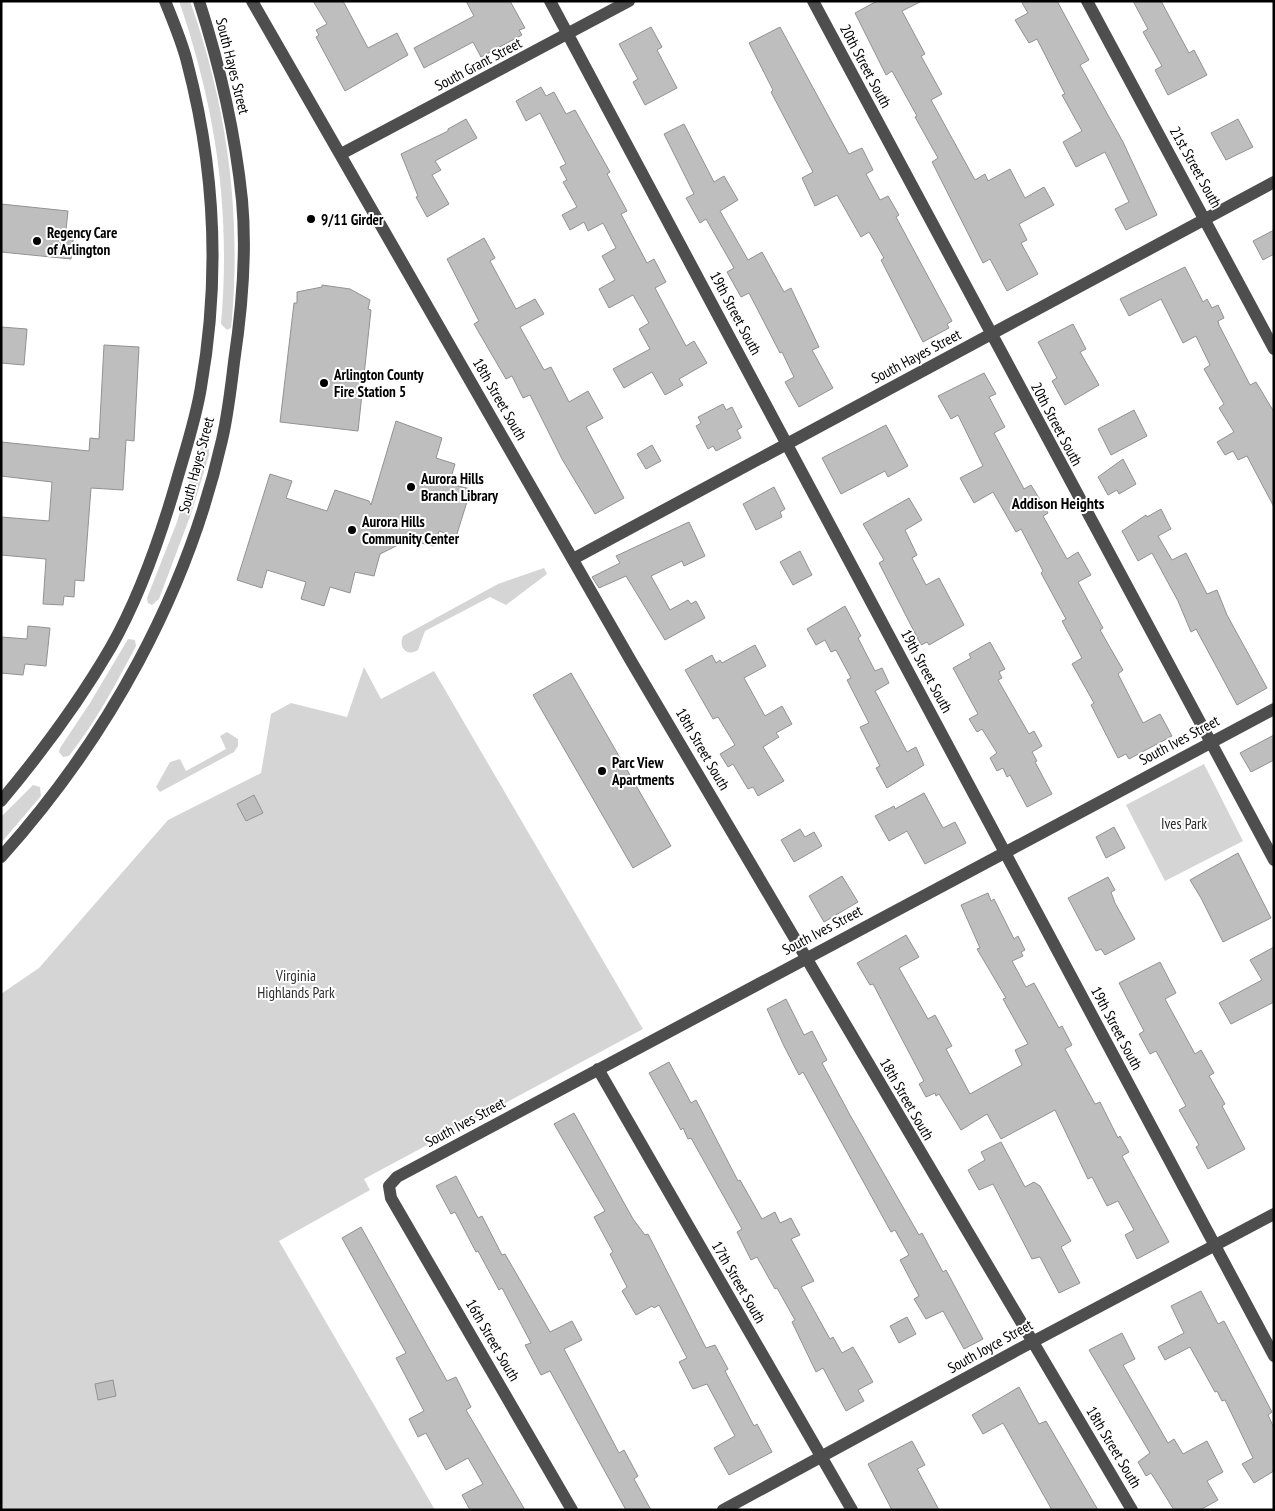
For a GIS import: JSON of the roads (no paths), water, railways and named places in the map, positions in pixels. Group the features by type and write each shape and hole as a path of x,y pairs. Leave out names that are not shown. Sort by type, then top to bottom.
{"street":[{"name":"South Hayes Street","path":"1,801 32,764 74,707 124,622 163,529 191,433 201,387 211,292 212,217 205,150 187,61 165,1"},
{"name":"South Hayes Street","path":"1,857 28,828 85,752 117,702 153,635 188,549 222,440 238,336 244,272 242,201 230,116 215,50 199,1"},
{"name":"18th Street South","path":"252,1 342,154 573,559 805,957 1132,1510"},
{"name":"19th Street South","path":"550,1 1274,1356"},
{"name":"South Grant Street","path":"342,154 630,1"},
{"name":"20th Street South","path":"813,1 990,334 1274,860"},
{"name":"21st Street South","path":"1087,1 1206,219 1274,349"},
{"name":"South Hayes Street","path":"573,559 1274,182"},
{"name":"South Ives Street","path":"388,1186 397,1177 805,957 1274,709"},
{"name":"17th Street South","path":"598,1069 852,1510"},
{"name":"16th Street South","path":"388,1186 391,1198 572,1510"},
{"name":"South Joyce Street","path":"723,1510 1032,1342 1274,1214"}],"place":[{"name":"9/11 Girder","path":"311,219"},
{"name":"Regency Care of Arlington","path":"37,241"},
{"name":"Arlington County Fire Station 5","path":"324,383"},
{"name":"Aurora Hills Branch Library","path":"411,487"},
{"name":"Aurora Hills Community Center","path":"352,530"},
{"name":"Parc View Apartments","path":"602,771"}],"district":[{"name":"Addison Heights","path":"1058,503"}],"park label":[{"name":"Ives Park","path":"1184,823"},
{"name":"Virginia Highlands Park","path":"296,984"}]}
